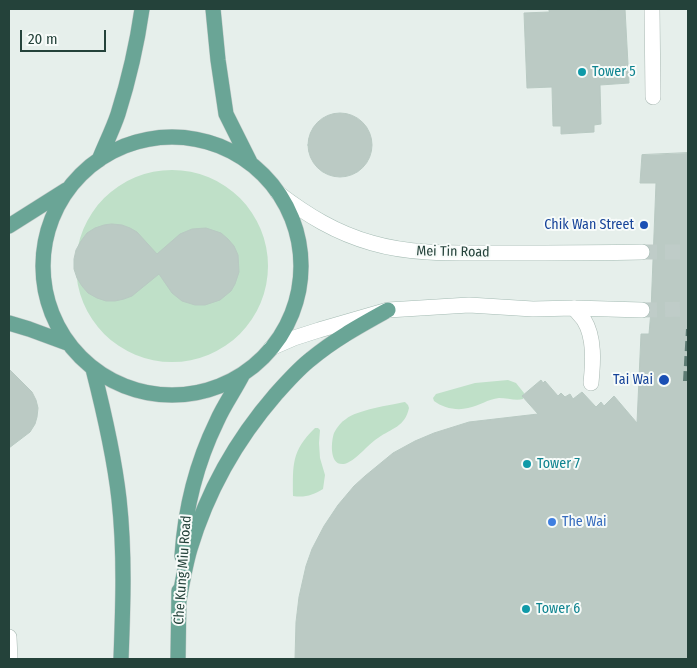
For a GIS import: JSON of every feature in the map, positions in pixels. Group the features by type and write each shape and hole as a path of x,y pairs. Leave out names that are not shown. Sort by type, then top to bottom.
{"main road":[{"name":"Che Kung Miu Road","path":"99,160 126,88 142,9"},
{"name":"Che Kung Miu Road","path":"213,9 226,114 250,164"},
{"path":"652,9 654,97"},
{"name":"Che Kung Miu Road","path":"155,138 195,139 215,144 250,164 278,193 288,210 295,229 300,269 298,290 285,328 271,348 244,373 227,383 208,390 188,394 148,393 128,388 110,380 93,369 67,343 55,322 48,303 44,283 45,243 50,224 69,188 99,160 116,150 155,138"},
{"path":"9,226 69,188"},
{"name":"Mei Tin Road","path":"278,193 322,223 372,243 415,252 642,252"},
{"path":"271,348 294,338 388,310 469,305 642,310"},
{"path":"574,308 585,321 590,335 592,383"},
{"path":"179,601 190,549 206,506 222,472 260,412 284,384 309,360 342,336 388,310"},
{"path":"9,324 67,343"},
{"path":"93,369 113,456 119,500 123,544 121,659"},
{"name":"Che Kung Miu Road","path":"178,659 182,547 188,503 200,461 217,421 244,373"},
{"path":"9,637 10,659"}],"green space":[{"path":"172,170 200,174 225,186 240,198 252,213 264,238 268,266 264,294 252,319 240,334 225,346 200,358 172,362 144,358 119,346 104,334 92,319 80,294 76,266 80,238 92,213 104,198 119,186 144,174"},
{"path":"508,380 516,383 524,393 523,399 495,399 472,407 459,409 442,405 434,401 433,398 436,394 475,383"},
{"path":"405,402 409,408 401,423 374,441 348,463 339,464 336,461 332,453 333,437 336,429 342,422 366,410"},
{"path":"315,428 320,430 320,458 325,475 323,489 309,496 293,496 293,476 297,451"}],"building":[{"name":"Tower 5","path":"549,9 625,9 629,83 600,85 601,124 594,125 594,132 561,134 561,126 553,126 552,87 527,88 524,13 549,12"},
{"path":"340,113 358,118 363,122 367,127 372,145 367,163 363,168 358,172 340,177 322,172 317,168 313,163 308,145 313,127 317,122 322,118"},
{"path":"688,153 688,659 295,659 299,597 312,549 338,505 354,486 393,453 434,433 469,422 538,414 522,396 541,380 543,383 545,381 558,396 561,393 565,397 570,394 573,399 582,392 596,407 601,402 604,406 614,396 637,423 641,334 649,334 651,311 656,183 640,183 642,155"},
{"path":"112,224 122,225 137,232 157,254 180,234 192,229 206,228 221,233 234,246 238,255 239,272 235,284 231,291 220,300 205,305 195,305 182,301 172,293 159,274 132,296 115,301 97,298 88,293 77,278 74,269 74,259 76,250 87,233 95,228"},
{"path":"9,369 32,392 38,408 35,424 30,432 9,448"}],"tunnel":[{"path":"642,252 688,252"},
{"path":"642,310 688,309"}],"railway":[{"path":"685,381 688,329"}],"place":[{"name":"Tower 5","path":"582,72"},
{"name":"Chik Wan Street","path":"644,225"},
{"name":"Tai Wai","path":"664,380"},
{"name":"Tower 7","path":"527,464"},
{"name":"The Wai","path":"552,522"},
{"name":"Tower 6","path":"526,609"}]}
